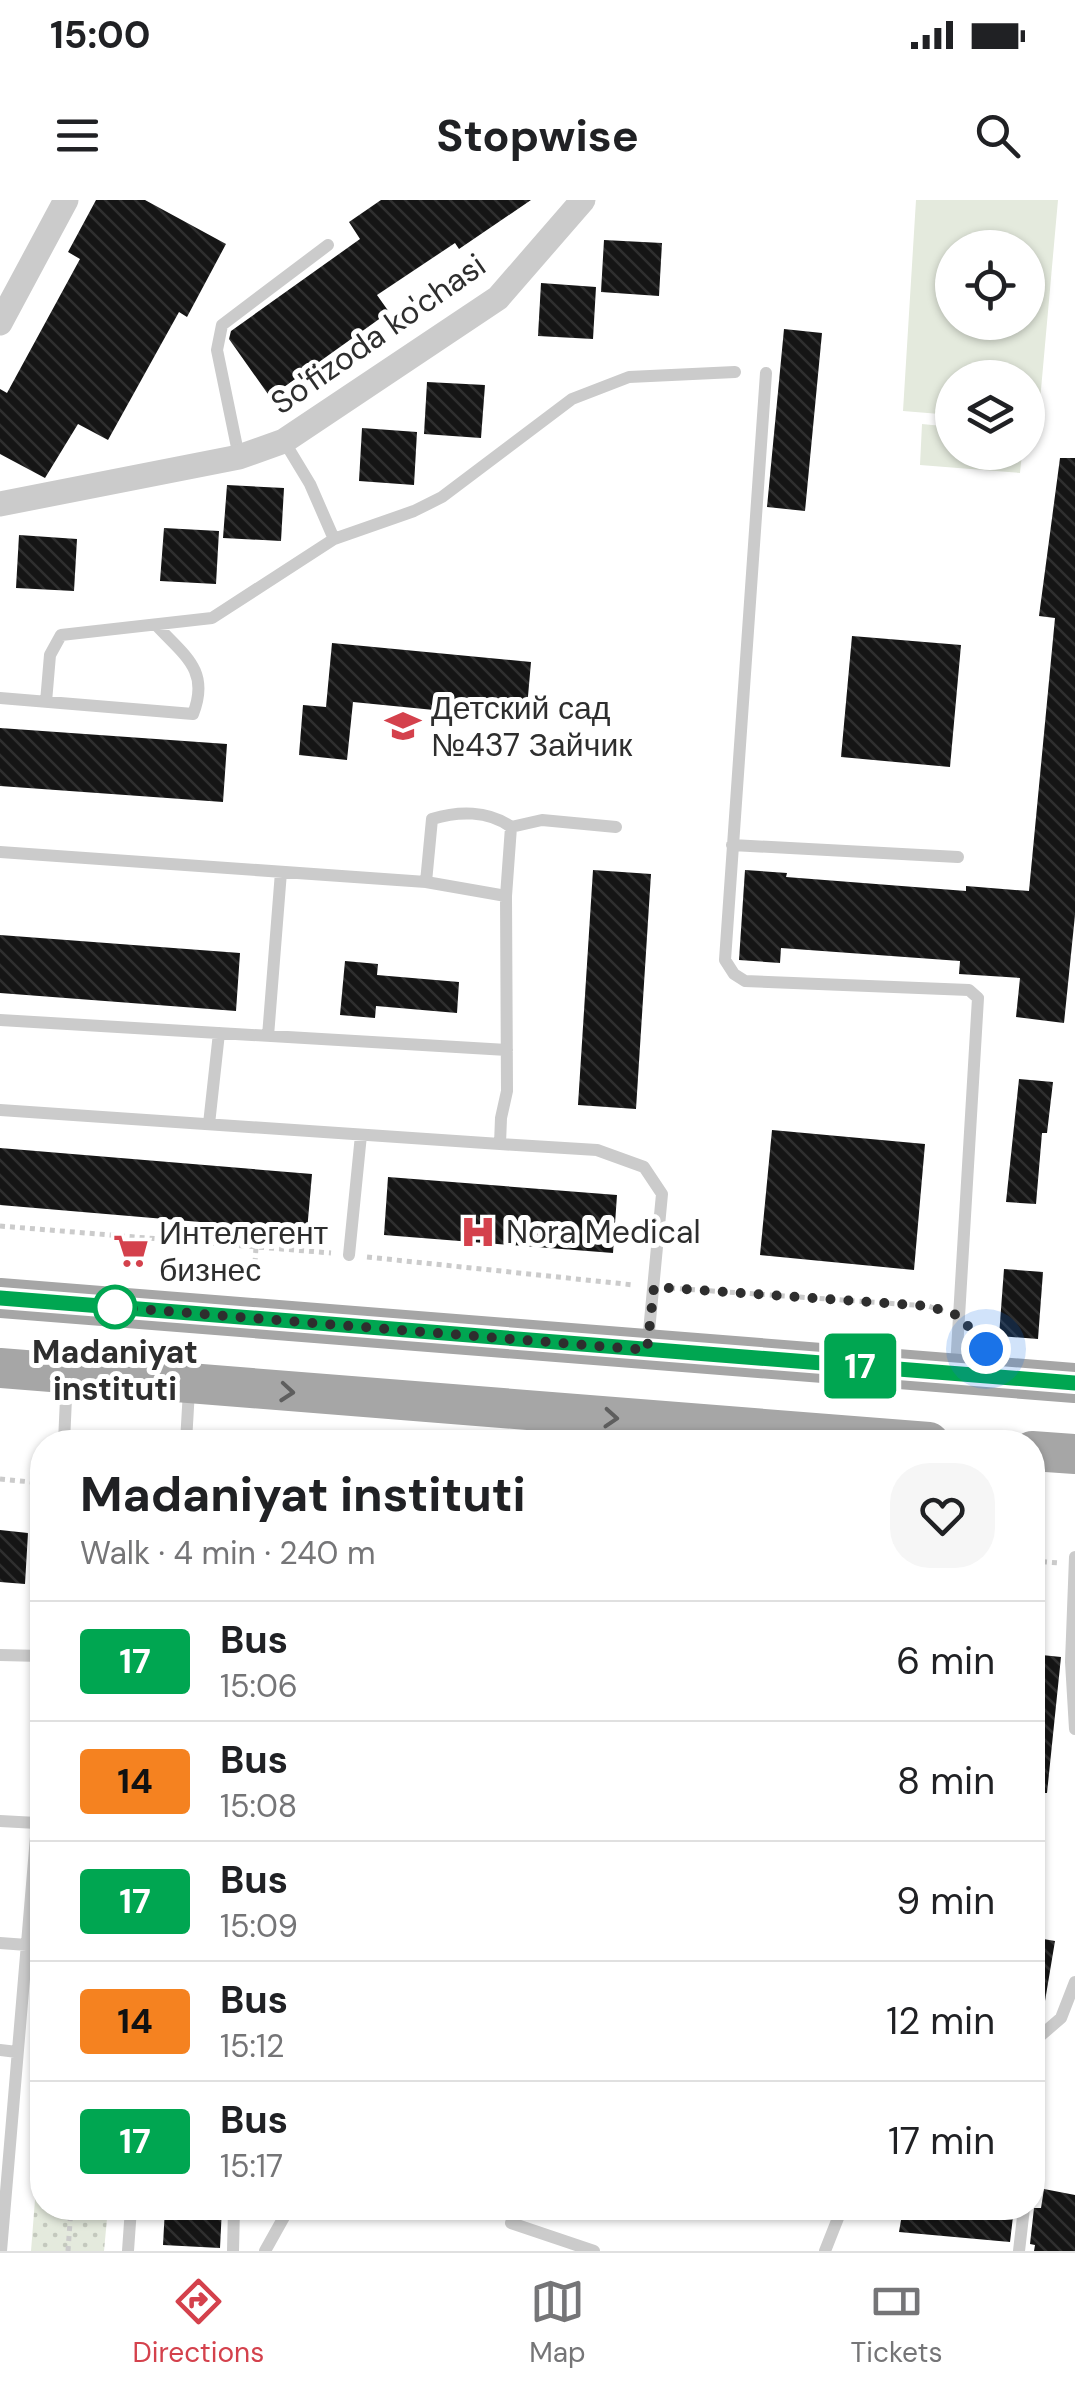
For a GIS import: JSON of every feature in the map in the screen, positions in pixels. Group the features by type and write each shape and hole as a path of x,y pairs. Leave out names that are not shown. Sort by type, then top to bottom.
{"main road":[{"path":"0,1298 1075,1384"},
{"path":"0,1368 777,1430"},
{"path":"1045,1451 1075,1454"}],"street":[{"path":"0,323 66,200"},
{"name":"So'fizoda ko'chasi","path":"0,504 239,456 284,440 498,298 583,200"}],"lane":[{"path":"239,456 217,350 222,326 328,245"},
{"path":"46,702 50,655 61,635 212,618 334,539 442,497 572,400 628,378 735,372"},
{"path":"766,373 725,960 734,974 745,981 969,990 978,998 956,1374"},
{"path":"284,440 310,484 334,539"},
{"path":"0,698 193,714 201,694 196,668 158,626"},
{"path":"426,882 432,820 452,813 497,816 511,827"},
{"path":"511,827 542,820 616,827"},
{"path":"500,1144 507,1091 506,896 511,827"},
{"path":"732,846 958,857"},
{"path":"0,852 426,882 506,896"},
{"path":"268,1036 281,872"},
{"path":"0,1020 507,1050"},
{"path":"210,1124 219,1033"},
{"path":"0,1110 596,1150 644,1168 662,1194 647,1350"},
{"path":"350,1255 360,1134"},
{"path":"65,1430 68,1374"},
{"path":"187,1430 190,1384"},
{"path":"1075,1557 1075,1729"},
{"path":"0,1654 30,1655"},
{"path":"0,1821 30,1823"},
{"path":"1,2251 3,2187 30,1911"},
{"path":"0,1943 27,1944"},
{"path":"1045,2032 1062,2018 1075,1982"},
{"path":"0,2050 17,2052"},
{"path":"128,2251 130,2220"},
{"path":"233,2251 234,2220"},
{"path":"265,2251 282,2220"},
{"path":"513,2220 512,2223 594,2251"},
{"path":"826,2251 838,2220"},
{"path":"1019,2251 1023,2220"}],"path":[{"path":"0,1226 350,1255 654,1287 928,1306 960,1316"},
{"path":"255,1263 256,1247"},
{"path":"0,1479 30,1483"},
{"path":"68,2251 71,2220"}],"shaded area":[{"path":"916,200 1058,200 1044,360 935,360 935,414 903,411"},
{"path":"922,424 935,425 935,466 920,465"},
{"path":"33,2220 107,2220 104,2251 31,2251"}],"building":[{"path":"96,200 145,200 226,244 187,317 179,312 108,440 78,424 45,478 0,454 0,389 7,393 80,259 68,252"},
{"path":"381,200 531,200 459,249 455,243 377,295 389,312 270,397 229,339 231,331 360,239 349,222"},
{"path":"604,240 662,243 659,296 601,292"},
{"path":"541,283 596,287 593,339 538,336"},
{"path":"784,329 822,333 805,511 767,507"},
{"path":"427,382 485,385 481,438 424,434"},
{"path":"362,428 417,432 414,485 359,481"},
{"path":"1060,458 1075,458 1075,915 1064,1023 1016,1017 1020,978 959,974 960,961 781,948 780,963 739,960 745,870 787,873 786,877 966,891 966,886 1029,891 1055,618 1039,616"},
{"path":"227,485 284,488 281,541 223,538"},
{"path":"164,528 219,531 216,584 160,581"},
{"path":"19,535 77,539 74,591 16,588"},
{"path":"852,636 961,645 950,767 841,757"},
{"path":"332,643 531,662 526,719 353,702 347,760 299,755 303,705 326,707"},
{"path":"0,728 227,744 223,802 0,786"},
{"path":"593,870 651,874 636,1109 578,1105"},
{"path":"0,935 240,953 236,1011 0,993"},
{"path":"345,961 378,964 377,975 459,982 457,1013 376,1006 375,1018 340,1015"},
{"path":"1019,1079 1053,1082 1047,1133 1042,1133 1036,1204 1006,1202"},
{"path":"772,1130 925,1144 914,1270 760,1255"},
{"path":"0,1148 312,1174 307,1231 0,1205"},
{"path":"388,1177 617,1195 613,1253 384,1235"},
{"path":"1004,1269 1043,1272 1038,1339 999,1336"},
{"path":"0,1530 28,1533 25,1584 0,1582"},
{"path":"1045,1655 1061,1657 1045,1793"},
{"path":"1045,1939 1055,1941 1045,2001"},
{"path":"1045,2189 1075,2195 1075,2251 1034,2251 1035,2245 1030,2244 1033,2220 1045,2220"},
{"path":"164,2220 221,2220 220,2248 163,2245"},
{"path":"901,2220 1013,2220 1010,2242 899,2232"}],"bus line":[{"name":"17","path":"0,1298 1075,1383"}],"place":[{"name":"Детский сад №437 Зайчик","path":"403,726"},
{"name":"Nora Medical","path":"478,1232"},
{"name":"Интелегент бизнес","path":"131,1251"},
{"name":"Madaniyat instituti","path":"115,1307"}],"route":[{"path":"115,1307 647,1350 654,1287 928,1306 960,1316 986,1349"}]}
